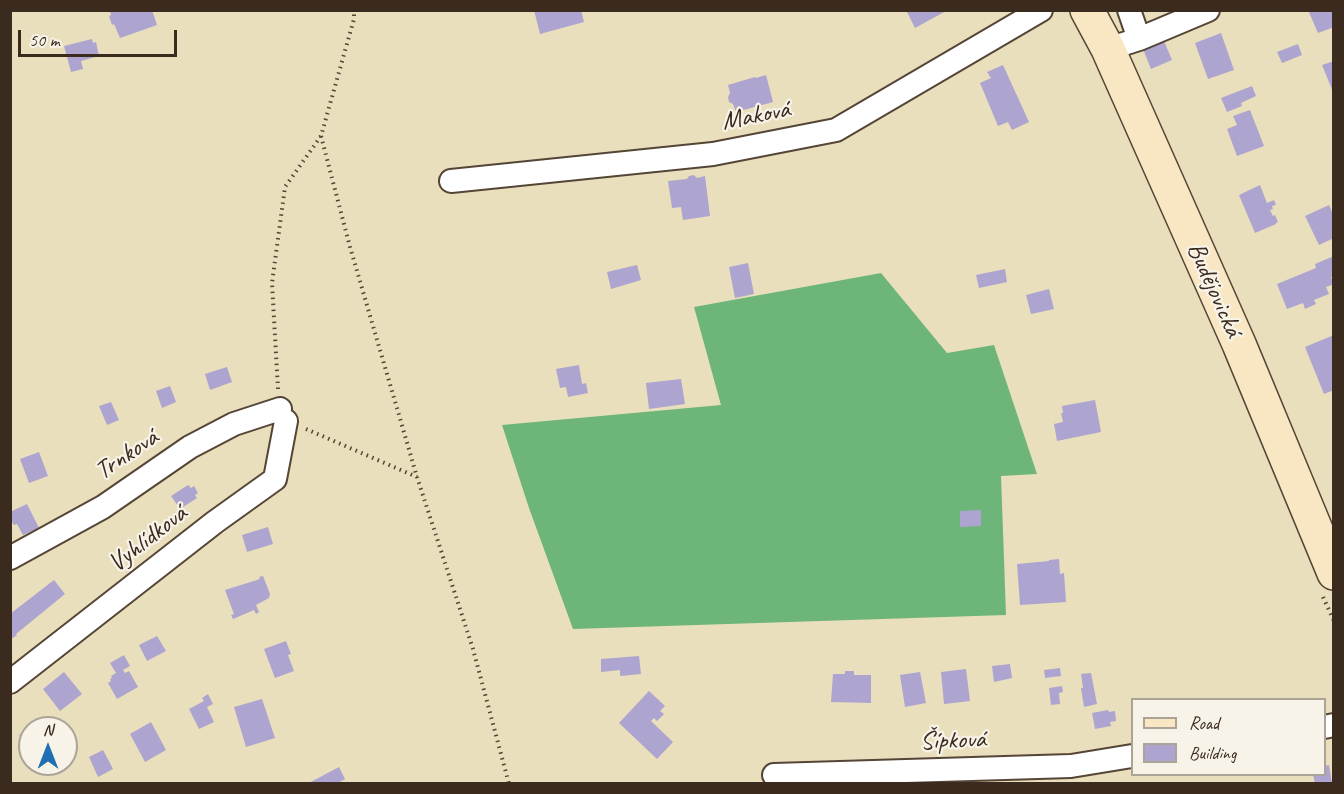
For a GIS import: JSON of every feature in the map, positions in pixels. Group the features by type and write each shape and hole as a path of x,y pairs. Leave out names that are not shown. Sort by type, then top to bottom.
{"main road":[{"name":"Budějovická","path":"1087,10 1108,50 1239,344 1334,573"}],"street":[{"name":"Maková","path":"451,181 713,154 836,130 1041,10"},
{"path":"1129,10 1140,39"},
{"path":"1108,50 1208,10"},
{"name":"Trnková","path":"10,558 103,507 190,447 234,424 283,415"},
{"name":"Vyhlídková","path":"10,682 275,478 283,415"},
{"name":"Šípková","path":"774,775 1071,766 1131,756"}],"path":[{"path":"354,10 354,19 321,136 285,187 272,283 283,415 417,477"},
{"path":"321,136 350,247 417,477 473,649 509,783"}],"green space":[{"path":"881,273 947,353 994,345 1037,474 1001,476 1006,615 573,629 502,425 721,405 694,307"}],"building":[{"path":"110,10 152,10 157,25 120,38 114,24 112,25"},
{"path":"534,10 581,10 584,22 540,34"},
{"path":"906,10 948,10 915,28"},
{"path":"1308,10 1334,10 1334,27 1318,33"},
{"path":"1221,33 1234,70 1208,79 1195,43"},
{"path":"92,39 93,43 96,42 99,56 81,61 83,69 71,72 64,46"},
{"path":"1164,41 1172,60 1151,69 1143,49"},
{"path":"1298,44 1302,55 1282,63 1277,52"},
{"path":"1334,61 1334,92 1333,92 1322,65"},
{"path":"1003,65 1029,122 1012,130 1008,122 998,126 980,83 991,78 987,72"},
{"path":"766,75 773,102 736,112 733,104 729,102 728,85"},
{"path":"1252,86 1256,96 1241,103 1242,106 1227,112 1221,98"},
{"path":"1250,110 1264,146 1237,156 1227,129 1237,125 1233,116"},
{"path":"694,175 697,178 705,176 710,216 683,220 681,207 672,208 668,181 687,179"},
{"path":"1260,185 1267,203 1274,200 1276,205 1270,210 1278,222 1255,233 1239,195"},
{"path":"1329,205 1334,216 1334,238 1319,245 1305,216"},
{"path":"1334,256 1334,276 1331,277 1334,284 1326,287 1329,294 1314,300 1316,304 1305,309 1303,303 1287,309 1277,284 1316,268 1315,264"},
{"path":"748,263 754,294 735,298 729,267"},
{"path":"637,265 641,280 611,289 607,272"},
{"path":"1005,269 1007,282 979,288 976,275"},
{"path":"1049,289 1054,309 1031,314 1026,295"},
{"path":"1334,335 1334,390 1324,394 1305,347"},
{"path":"579,365 582,384 586,383 588,393 568,397 566,387 560,388 556,369"},
{"path":"227,367 232,382 210,390 205,374"},
{"path":"681,379 685,404 649,409 646,383"},
{"path":"170,386 176,402 162,408 156,391"},
{"path":"1095,400 1101,432 1057,441 1054,424 1063,422 1062,406"},
{"path":"111,402 119,420 107,425 99,406"},
{"path":"39,452 48,476 29,483 20,459"},
{"path":"188,485 191,488 194,486 198,493 195,495 197,498 180,509 171,496"},
{"path":"27,504 39,528 23,535 17,524 14,525 10,519 10,512"},
{"path":"981,510 981,526 960,527 960,511"},
{"path":"268,527 273,544 247,552 242,535"},
{"path":"1059,559 1060,574 1064,573 1066,602 1020,605 1017,564"},
{"path":"263,576 270,594 269,598 256,605 259,612 256,614 254,610 233,619 231,615 234,614 225,590"},
{"path":"54,580 65,594 10,640 10,614"},
{"path":"157,636 166,651 147,661 139,645"},
{"path":"286,641 294,671 275,678 264,649"},
{"path":"124,655 130,666 123,670 125,673 129,671 138,687 117,699 108,683 111,681 111,676 116,673 110,663"},
{"path":"639,656 641,674 620,676 620,670 601,672 601,659"},
{"path":"1010,664 1012,678 994,682 992,666"},
{"path":"1060,668 1061,676 1045,678 1044,670"},
{"path":"966,669 970,701 944,704 941,672"},
{"path":"845,671 854,671 854,675 871,675 871,703 831,702 833,674 845,674"},
{"path":"64,672 82,694 60,711 43,689"},
{"path":"920,672 926,703 905,707 900,675"},
{"path":"1091,673 1097,704 1084,707 1081,674"},
{"path":"1062,686 1063,692 1059,693 1060,704 1051,705 1049,688"},
{"path":"649,691 665,706 660,711 664,714 657,721 654,718 651,721 673,742 657,759 619,723"},
{"path":"208,694 213,704 207,707 214,722 199,729 189,709 204,701 202,698"},
{"path":"262,699 275,738 246,747 234,707"},
{"path":"1108,710 1109,712 1115,711 1116,721 1110,722 1111,726 1095,729 1092,713"},
{"path":"151,722 166,750 145,762 130,734"},
{"path":"103,750 113,769 98,777 89,757"},
{"path":"1329,765 1332,783 1315,784 1313,776 1326,776 1326,766"},
{"path":"339,767 345,779 336,784 307,784"}]}
